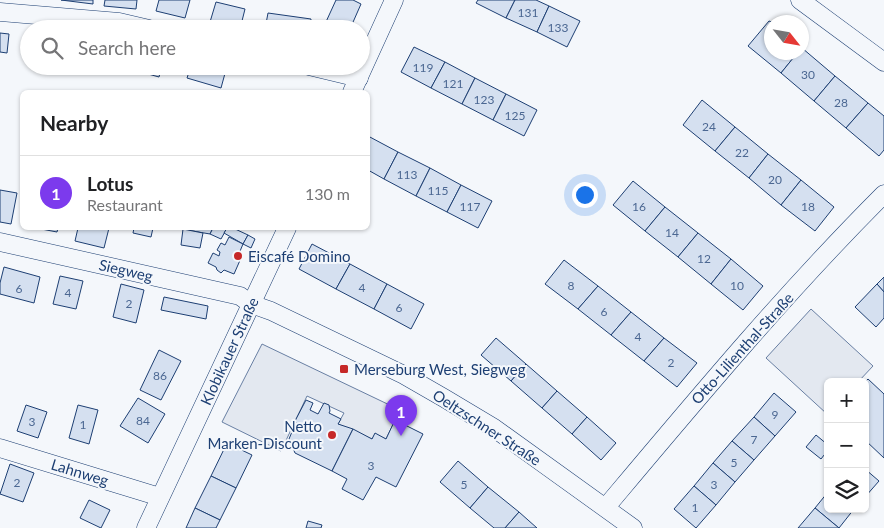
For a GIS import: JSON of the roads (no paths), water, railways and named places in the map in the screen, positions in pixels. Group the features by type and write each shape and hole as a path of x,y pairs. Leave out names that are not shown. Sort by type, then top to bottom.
{"street":[{"path":"370,52 394,0"},
{"path":"800,0 884,62"},
{"path":"0,12 95,20"},
{"path":"331,75 355,85"},
{"name":"Otto-Lilienthal-Straße","path":"606,507 687,410 828,250 884,194"},
{"name":"Klobikauer Straße","path":"146,528 286,230"},
{"name":"Siegweg","path":"0,242 240,296 251,304"},
{"name":"Oeltzschner Straße","path":"251,304 279,315 412,379 494,428 633,528"},
{"name":"Lahnweg","path":"0,448 160,497"}],"place":[{"name":"Eiscafé Domino","path":"238,256"},
{"name":"Merseburg West, Siegweg","path":"344,369"},
{"name":"Netto Marken-Discount","path":"332,435"},
{"name":"Lotus","path":"401,436"}]}
